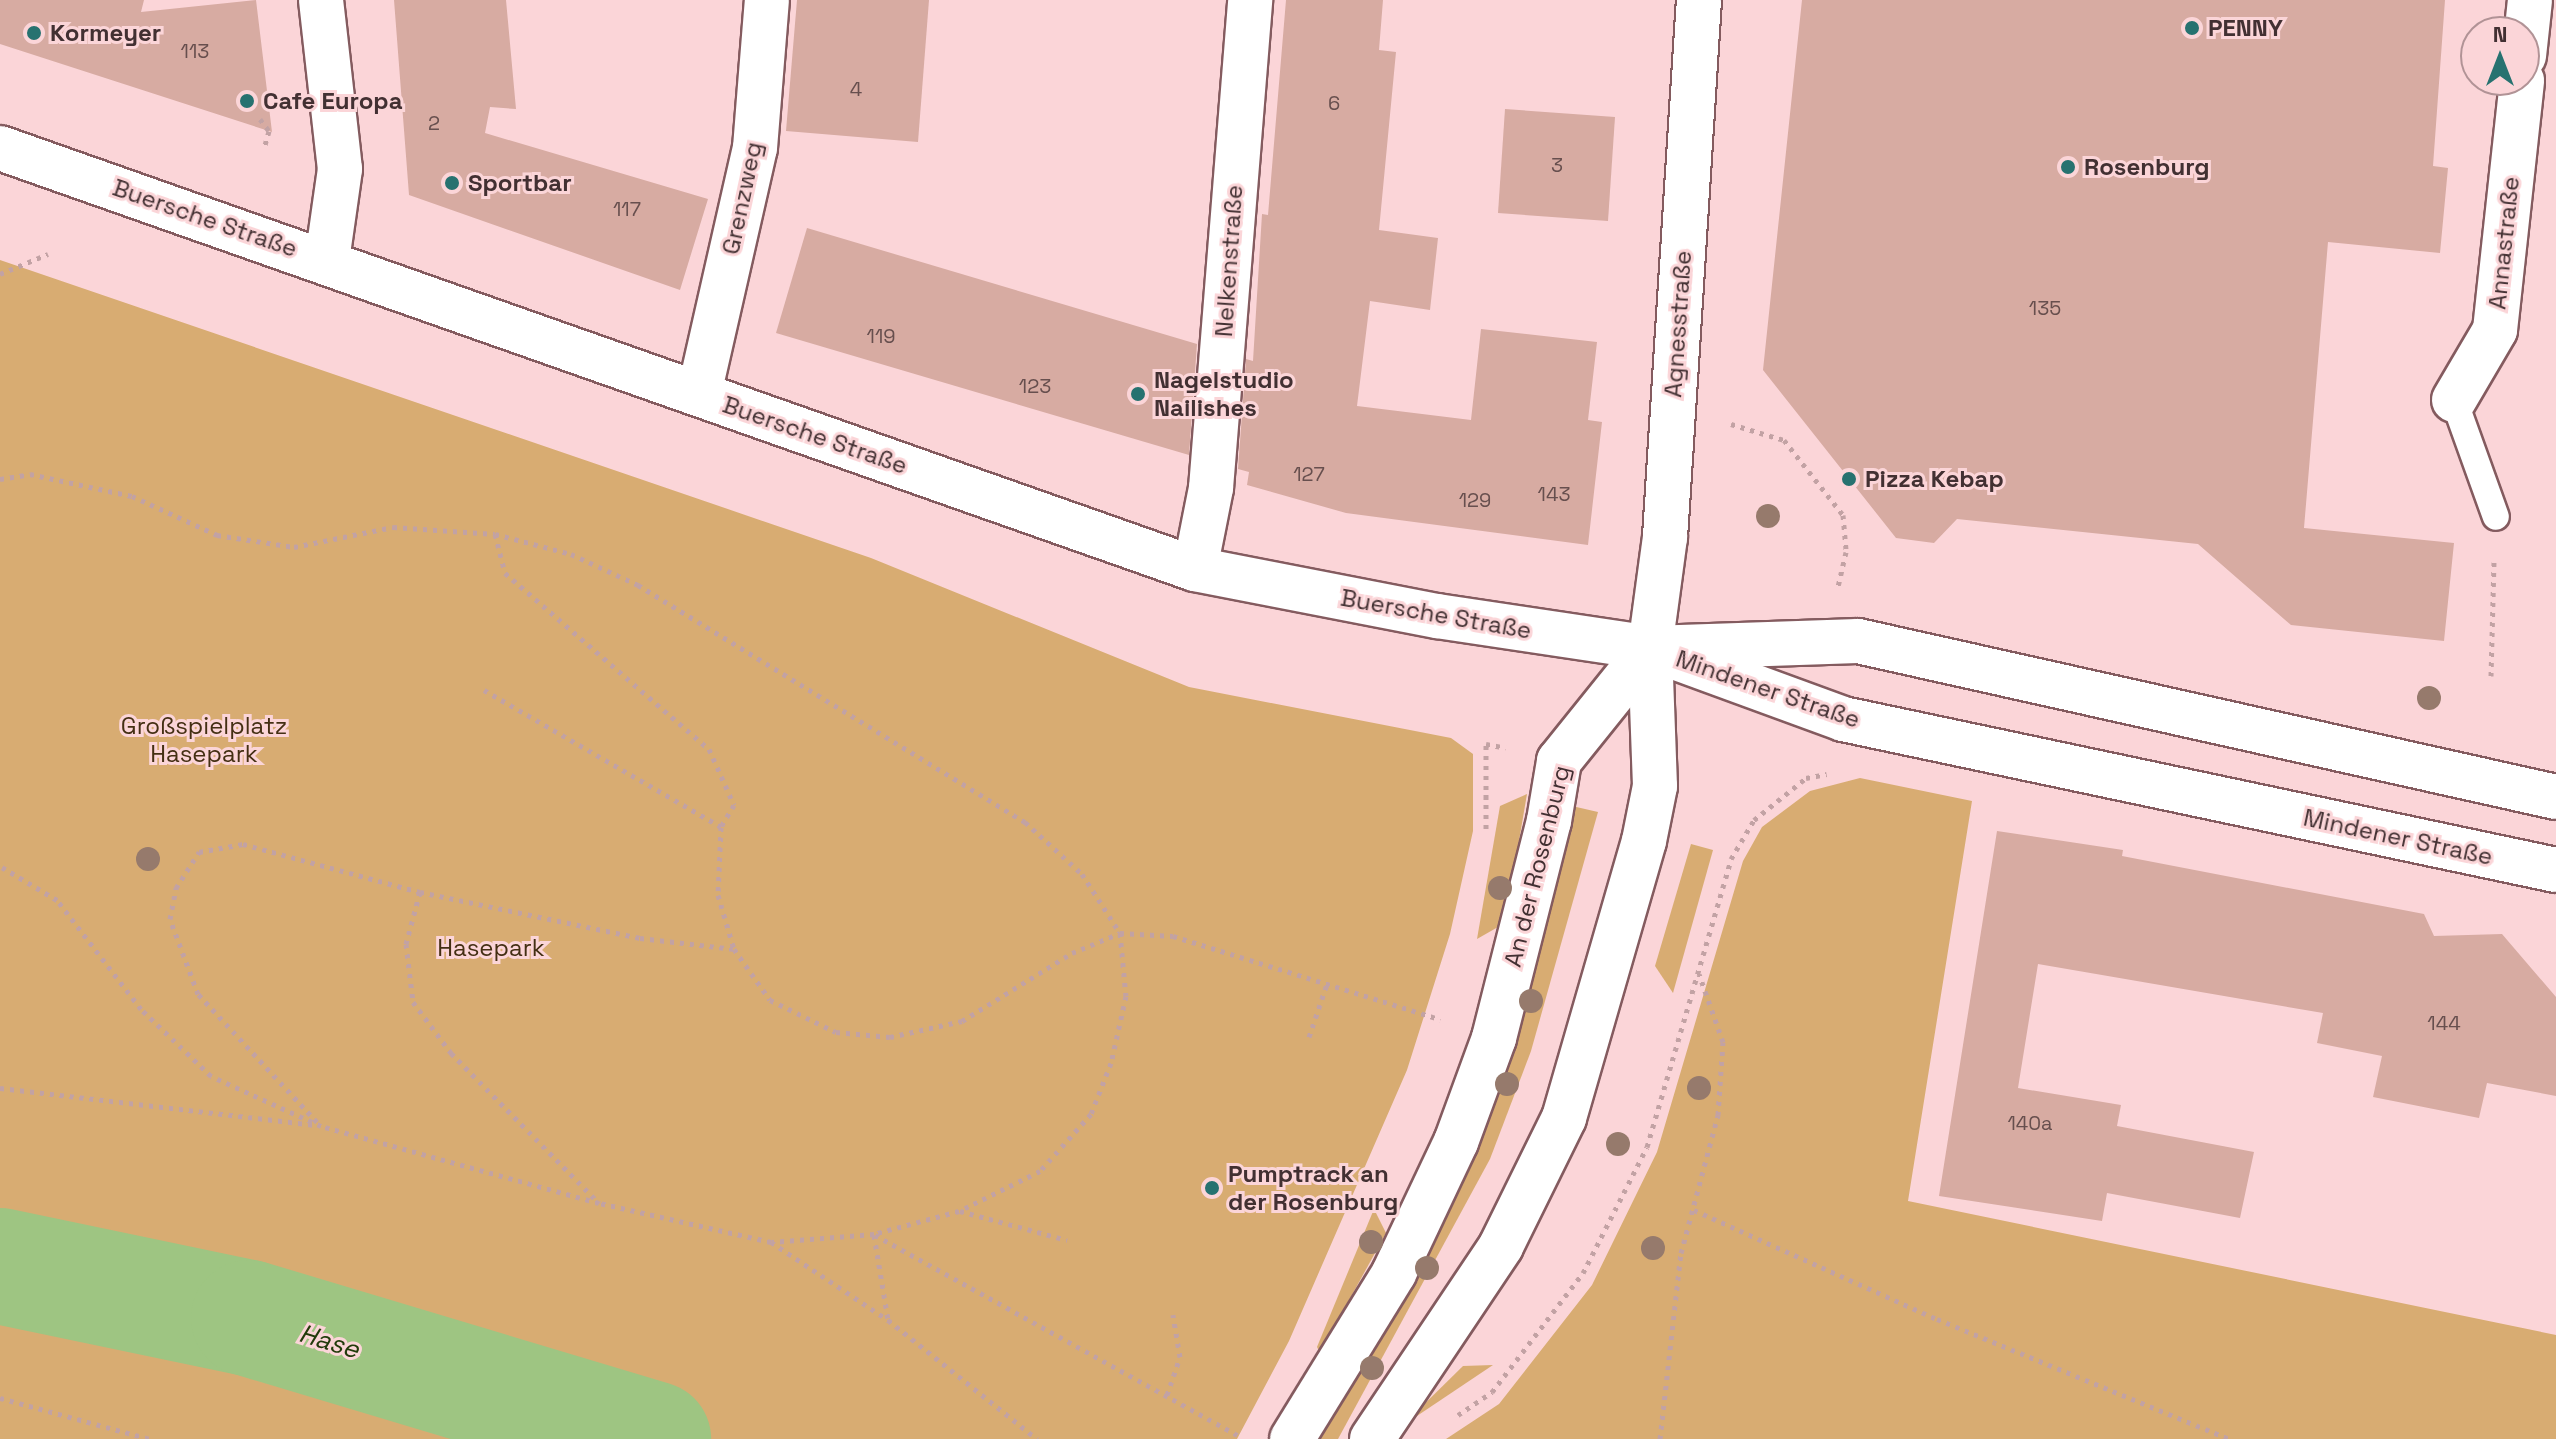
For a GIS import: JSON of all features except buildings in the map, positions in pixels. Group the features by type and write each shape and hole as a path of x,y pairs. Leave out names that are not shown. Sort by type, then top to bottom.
{"street":[{"path":"321,0 340,169 327,260"},
{"name":"Grenzweg","path":"699,394 755,148 767,0"},
{"name":"Nelkenstraße","path":"1195,569 1211,488 1250,0"},
{"name":"Agnesstraße","path":"1650,648 1665,537 1699,0"},
{"name":"Annastraße","path":"2454,400 2495,330 2520,96"},
{"name":"Buersche Straße","path":"0,148 327,260 1195,569 1437,616 1650,648"},
{"name":"Mindener Straße","path":"1650,648 1858,641 2556,797"},
{"path":"1372,1439 1501,1246 1564,1118 1644,841 1655,786 1650,648"},
{"name":"Mindener Straße","path":"1650,648 1843,719 2556,870"},
{"name":"An der Rosenburg","path":"1292,1439 1394,1273 1456,1142 1494,1038 1549,821 1559,761 1650,648"}],"lane":[{"name":"Annastraße","path":"2454,400 2496,517"}],"path":[{"path":"260,119 269,131 265,145"},
{"path":"0,274 48,254"},
{"path":"1731,424 1784,440 1843,515 1846,552 1840,576"},
{"path":"0,479 30,474 132,496 217,535 294,547 393,527 495,534 571,554 638,585 1025,822 1082,874 1120,933 1126,996 1111,1063 1091,1114 1040,1171 959,1211 874,1234 771,1242 599,1203 321,1126 0,1088"},
{"path":"2491,676 2496,517"},
{"path":"495,534 505,573 709,749 734,805 721,827 718,895 734,949 770,1000 836,1032 890,1037 962,1021 1072,953 1120,933 1173,936 1328,981 1440,1019"},
{"path":"484,690 721,827"},
{"path":"1486,744 1486,835"},
{"path":"1447,1423 1492,1392 1583,1273 1647,1147 1731,859 1754,820 1806,778 1835,773"},
{"path":"321,1126 198,994 170,919 176,888 199,852 243,844 420,892 640,938 734,949"},
{"path":"0,866 57,900 141,1009 211,1076 321,1126"},
{"path":"420,892 406,944 413,1002 451,1053 599,1203"},
{"path":"1660,1439 1681,1253 1718,1115 1723,1042 1699,973"},
{"path":"1309,1037 1328,981"},
{"path":"1435,1032 1444,1005"},
{"path":"1694,1210 1937,1319 2230,1439"},
{"path":"959,1211 1067,1240"},
{"path":"874,1234 888,1320"},
{"path":"874,1234 1245,1439"},
{"path":"771,1242 888,1320 1037,1439"},
{"path":"1166,1395 1180,1357 1173,1315"},
{"path":"0,1398 150,1439"}],"green space":[{"name":"Hasepark","path":"0,260 871,558 1189,687 1451,738 1473,754 1473,831 1450,934 1407,1070 1289,1341 1237,1439 0,1439"},
{"path":"1860,778 1972,801 1908,1201 2556,1335 2556,1439 1446,1439 1499,1404 1592,1285 1657,1152 1743,861 1762,827 1810,791"},
{"path":"1527,794 1505,923 1477,939 1500,806"},
{"path":"1572,806 1598,812 1531,1051 1490,1159 1338,1439 1313,1439"},
{"path":"1691,844 1713,850 1673,993 1655,966"},
{"path":"1374,1209 1386,1233 1320,1353 1317,1347"},
{"path":"1493,1365 1402,1426 1463,1366"}],"waterway":[{"name":"Hase","path":"0,1266 249,1318 653,1439"}],"place":[{"name":"PENNY","path":"2192,28"},
{"name":"Kormeyer","path":"34,33"},
{"name":"Cafe Europa","path":"247,101"},
{"name":"Rosenburg","path":"2068,167"},
{"name":"Sportbar","path":"452,183"},
{"name":"Nagelstudio Nailishes","path":"1138,394"},
{"name":"Pizza Kebap","path":"1849,479"},
{"name":"Pumptrack an der Rosenburg","path":"1212,1188"}],"park label":[{"name":"Großspielplatz Hasepark","path":"204,740"}]}
